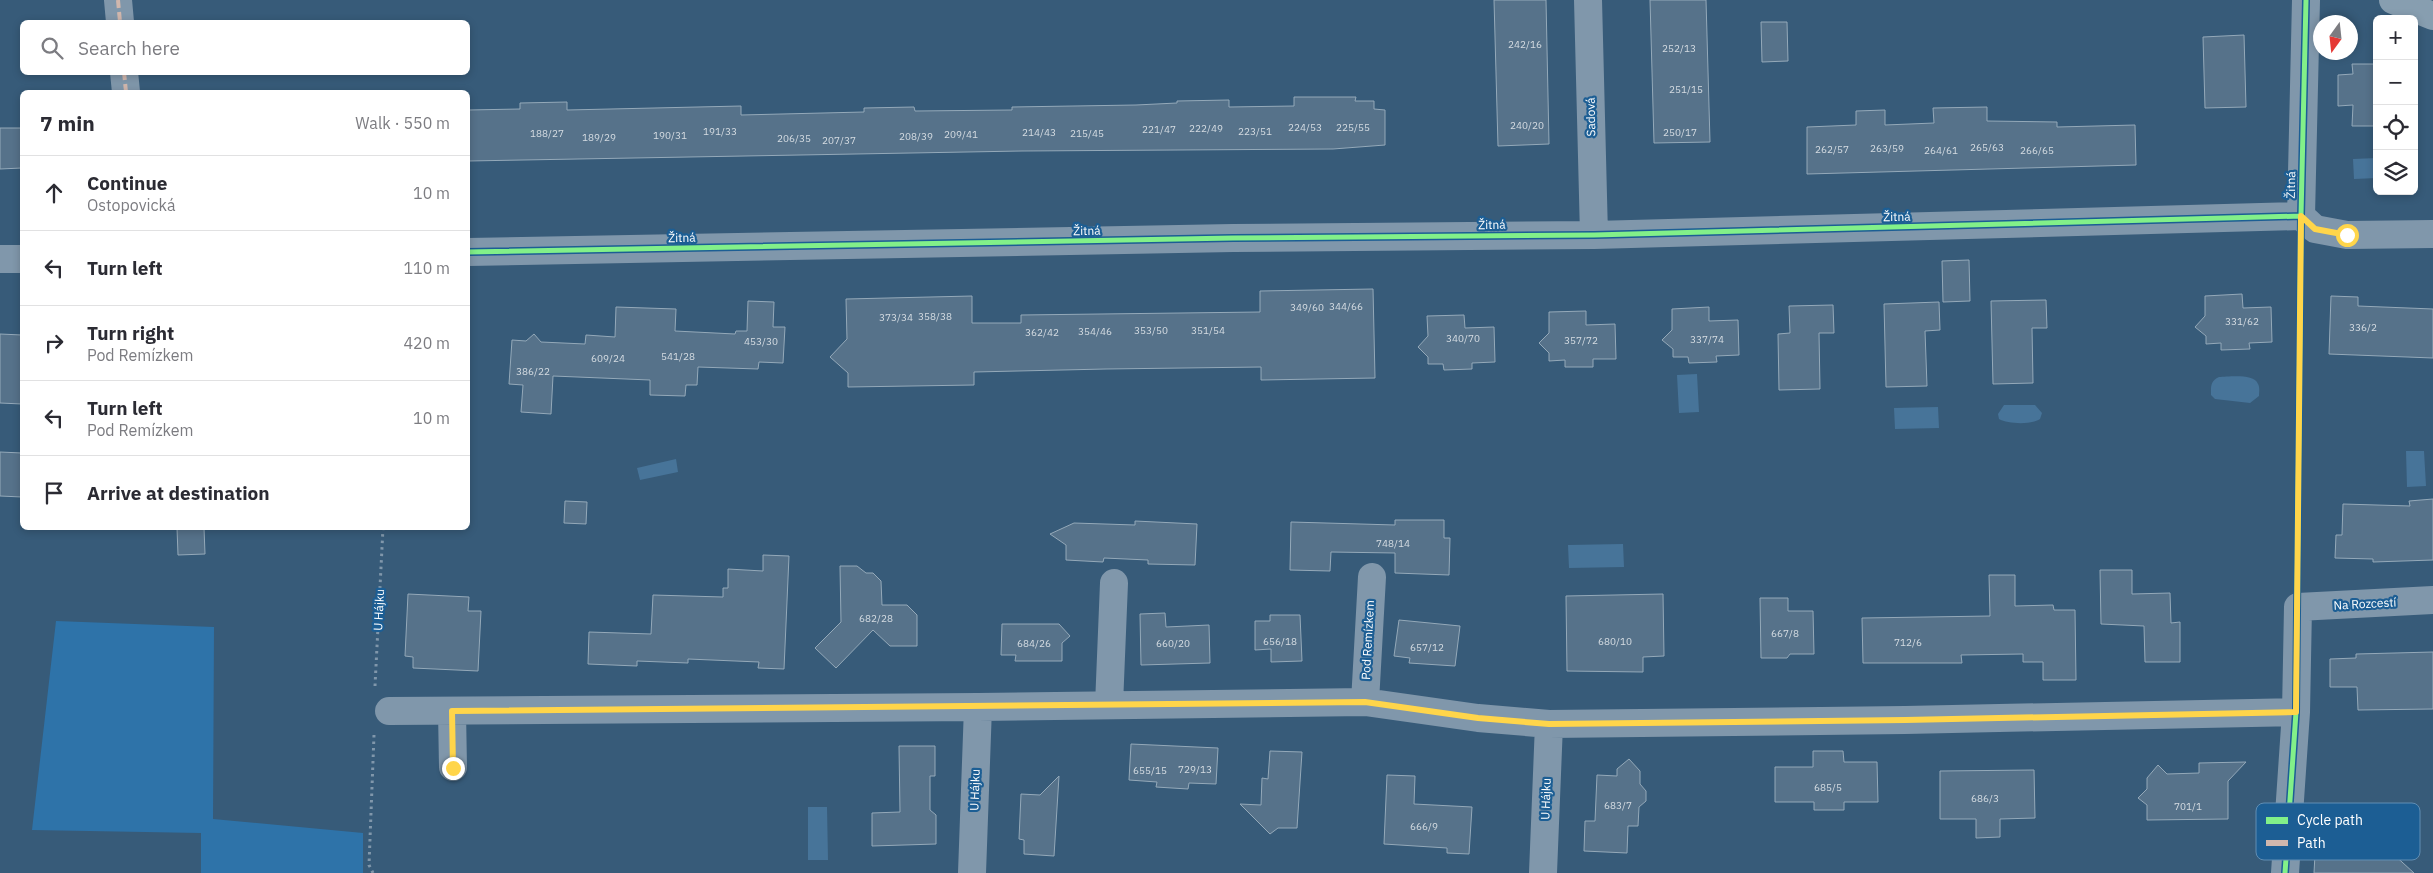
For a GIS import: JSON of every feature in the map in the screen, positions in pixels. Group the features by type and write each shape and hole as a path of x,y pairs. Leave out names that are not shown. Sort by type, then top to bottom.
{"street":[{"path":"118,0 120,20"},
{"name":"Sadová","path":"1588,0 1594,234"},
{"name":"Žitná","path":"470,252 1224,238 1594,234 2301,216 2306,0"},
{"path":"2393,0 2433,16"},
{"path":"124,75 126,90"},
{"path":"2301,216 2315,229 2347,235 2433,234"},
{"path":"0,259 20,259"},
{"name":"Pod Remízkem","path":"1365,702 1372,578"},
{"path":"1109,705 1114,583"},
{"name":"Na Rozcestí","path":"2298,608 2433,600"},
{"path":"2290,803 2296,712 2298,608"},
{"path":"379,712 1365,702 1478,718 1549,724 1905,720 2296,712"},
{"name":"U Hájku","path":"972,873 978,707"},
{"path":"452,711 453,768"},
{"name":"U Hájku","path":"1543,873 1549,724"},
{"path":"2285,873 2286,860"}],"path":[{"path":"2298,608 2301,216"}],"shaded area":[{"path":"2373,158 2373,178 2354,179 2353,159"},
{"path":"1697,374 1699,412 1679,413 1677,375"},
{"path":"2240,376 2251,378 2259,385 2259,396 2250,403 2215,399 2211,395 2211,387 2214,380 2219,377"},
{"path":"2004,405 2035,405 2042,413 2040,419 2036,421 2008,422 1999,419 1998,414"},
{"path":"1938,407 1939,428 1895,429 1894,408"},
{"path":"2406,451 2424,451 2426,486 2407,487"},
{"path":"676,459 678,472 640,480 637,468"},
{"path":"1623,544 1624,567 1569,568 1568,545"},
{"path":"56,621 214,627 213,819 363,833 363,873 201,873 201,833 32,830"},
{"path":"808,807 827,807 828,860 808,860"}],"building":[{"path":"1494,0 1546,0 1549,144 1498,146"},
{"path":"1650,0 1706,0 1710,142 1654,143"},
{"path":"1761,22 1787,22 1788,61 1762,62"},
{"path":"2244,35 2246,107 2205,108 2203,37"},
{"path":"2352,64 2373,64 2373,126 2352,126 2353,105 2338,106 2338,75 2353,74"},
{"path":"1294,97 1356,97 1355,101 1374,101 1374,109 1385,110 1385,145 1333,149 1022,151 470,161 470,110 520,109 520,103 567,102 567,110 741,106 741,115 864,112 864,108 914,107 915,111 1012,110 1012,107 1136,105 1177,103 1177,101 1229,100 1229,107 1294,106"},
{"path":"1987,107 1987,121 2057,122 2057,127 2135,125 2136,165 1807,174 1807,127 1856,125 1856,111 1885,110 1885,125 1934,123 1933,108"},
{"path":"0,128 20,128 20,168 0,169"},
{"path":"1969,260 1970,301 1943,302 1942,261"},
{"path":"1373,289 1375,378 1261,380 1261,367 1106,369 974,372 974,385 848,387 848,373 830,357 847,339 846,299 972,296 972,323 1021,323 1021,315 1260,312 1260,291"},
{"path":"2242,294 2243,308 2271,307 2272,342 2249,343 2250,349 2221,350 2221,343 2206,344 2206,336 2195,327 2205,316 2205,296"},
{"path":"2331,296 2358,297 2358,306 2433,309 2433,358 2329,354"},
{"path":"2046,300 2047,328 2032,328 2033,383 1993,384 1991,301"},
{"path":"748,301 774,302 773,327 785,327 783,363 759,362 758,369 698,367 697,385 686,385 685,396 650,395 650,380 553,376 551,414 521,412 523,385 509,384 512,340 526,341 534,334 541,342 585,344 586,335 615,337 616,307 676,309 675,331 735,334 736,331 747,331"},
{"path":"1939,302 1940,330 1925,331 1927,386 1886,387 1884,304"},
{"path":"1833,305 1834,333 1819,333 1820,389 1779,390 1778,334 1790,333 1789,306"},
{"path":"1709,307 1709,321 1738,320 1739,355 1716,356 1717,362 1689,363 1688,357 1673,357 1673,349 1662,340 1672,330 1672,309"},
{"path":"1586,311 1586,325 1615,324 1616,359 1593,359 1593,367 1565,367 1565,360 1549,361 1549,353 1539,343 1549,333 1549,312"},
{"path":"1464,315 1465,328 1494,327 1495,362 1472,363 1472,369 1444,370 1443,364 1428,364 1428,357 1418,347 1428,336 1427,316"},
{"path":"0,334 20,335 20,404 0,403"},
{"path":"0,452 20,453 20,497 0,496"},
{"path":"2433,499 2433,560 2373,562 2373,559 2335,558 2336,535 2342,535 2343,504 2410,506 2409,501"},
{"path":"565,501 587,502 586,524 564,523"},
{"path":"1395,520 1444,520 1444,538 1450,538 1449,575 1395,573 1395,553 1331,552 1330,571 1290,570 1291,522 1395,525"},
{"path":"1135,521 1197,524 1195,565 1148,564 1148,560 1104,558 1103,562 1066,560 1066,545 1050,534 1074,523 1135,525"},
{"path":"177,530 204,530 205,554 178,555"},
{"path":"763,555 789,556 784,669 758,668 759,662 688,659 688,663 637,661 637,666 588,664 589,632 651,634 653,595 723,597 723,588 728,588 728,569 763,571"},
{"path":"840,566 857,566 866,573 873,573 881,581 882,605 907,605 917,615 917,646 890,646 873,630 836,668 815,648 841,622"},
{"path":"2100,570 2132,570 2132,594 2170,593 2171,623 2180,622 2180,662 2145,662 2144,626 2101,624"},
{"path":"1989,575 2015,575 2015,606 2053,605 2054,610 2075,610 2076,680 2043,680 2043,662 2023,662 2023,654 1961,655 1962,663 1863,663 1862,618 1990,616"},
{"path":"408,594 469,597 468,611 481,611 478,671 413,668 413,657 405,656"},
{"path":"1663,594 1664,656 1643,657 1643,672 1567,671 1566,596"},
{"path":"1760,598 1788,598 1788,611 1813,611 1814,654 1790,654 1787,658 1761,658"},
{"path":"1165,613 1166,627 1209,625 1210,663 1141,665 1140,614"},
{"path":"1270,615 1300,615 1302,661 1271,662 1271,649 1255,650 1255,621 1270,621"},
{"path":"1399,620 1460,626 1455,666 1409,663 1410,658 1394,656"},
{"path":"1002,624 1059,624 1070,636 1062,643 1062,661 1015,661 1016,655 1001,655"},
{"path":"2433,652 2433,709 2358,710 2357,687 2330,687 2330,659 2356,658 2356,654"},
{"path":"1131,744 1218,748 1216,784 1189,783 1188,789 1156,787 1157,782 1129,780"},
{"path":"899,746 935,746 935,776 930,776 930,810 936,815 936,844 872,846 872,813 900,812"},
{"path":"1270,751 1302,752 1297,828 1278,828 1270,834 1240,804 1261,805 1262,778 1268,779"},
{"path":"1813,751 1843,751 1844,762 1877,762 1878,802 1844,802 1844,810 1814,810 1814,802 1775,802 1775,767 1813,767"},
{"path":"1629,759 1640,771 1640,784 1646,791 1646,801 1639,807 1638,826 1628,826 1627,853 1584,851 1585,821 1595,821 1597,775 1617,776 1617,769"},
{"path":"2246,762 2228,781 2228,819 2147,820 2147,805 2138,798 2147,789 2147,778 2158,765 2167,774 2199,773 2199,763"},
{"path":"2034,770 2035,818 2000,819 2000,837 1976,838 1976,819 1940,819 1940,771"},
{"path":"1387,775 1415,776 1414,804 1472,807 1469,854 1447,853 1447,848 1384,844"},
{"path":"1059,776 1054,856 1024,854 1024,840 1019,839 1021,794 1040,795"},
{"path":"2315,860 2400,860 2414,873 2314,873"}],"marked path":[{"path":"118,0 120,20"},
{"path":"124,75 126,90"}],"cycle path":[{"path":"470,252 1233,238 1594,235 2301,216 2306,0"},
{"path":"2290,803 2296,712 2301,216"},
{"path":"2285,873 2286,860"}],"route":[{"path":"453,768 452,711 1365,702 1478,718 1549,724 1905,720 2296,712 2301,216 2315,229 2347,235"}]}
